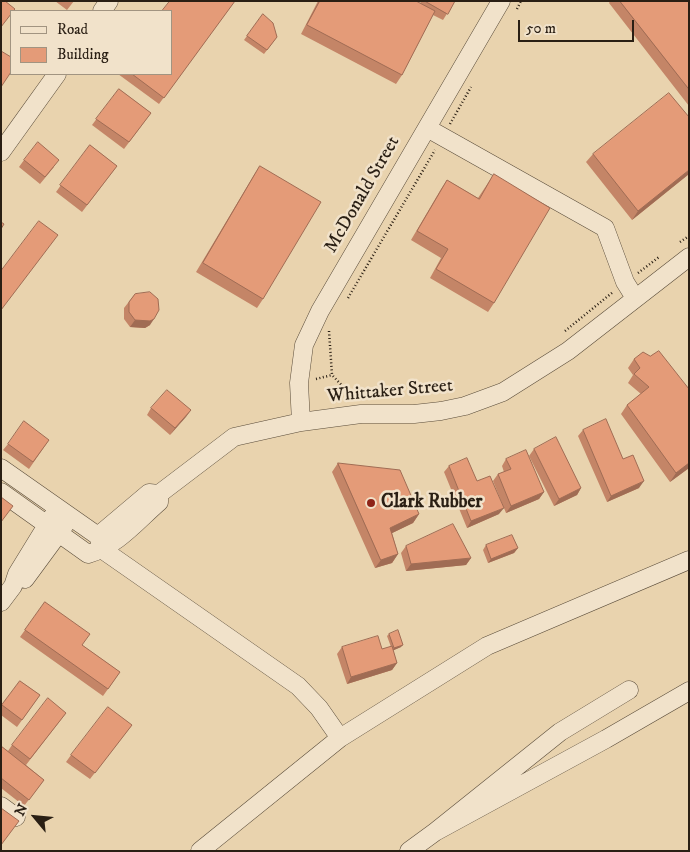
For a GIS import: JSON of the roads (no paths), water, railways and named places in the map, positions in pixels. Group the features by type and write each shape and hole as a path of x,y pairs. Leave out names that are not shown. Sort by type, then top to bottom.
{"street":[{"name":"McDonald Street","path":"301,422 299,383 304,345 320,311 427,128 509,6"},
{"path":"1,152 56,75"},
{"path":"427,128 605,228 625,282 636,298"},
{"name":"Whittaker Street","path":"101,543 149,493 159,494 234,437 301,422 361,414 414,414 441,411 484,400 503,392 544,367 689,257"},
{"path":"1,468 298,686 314,702 340,738"},
{"path":"1,492 88,554 101,543"},
{"path":"1,602 14,586 17,574 64,513"},
{"path":"200,851 340,738 487,646 689,560"},
{"path":"409,851 560,732 628,690"},
{"path":"435,832 606,739 689,691"},
{"path":"1,806 16,817"}],"place":[{"name":"Clark Rubber","path":"371,503"}]}
